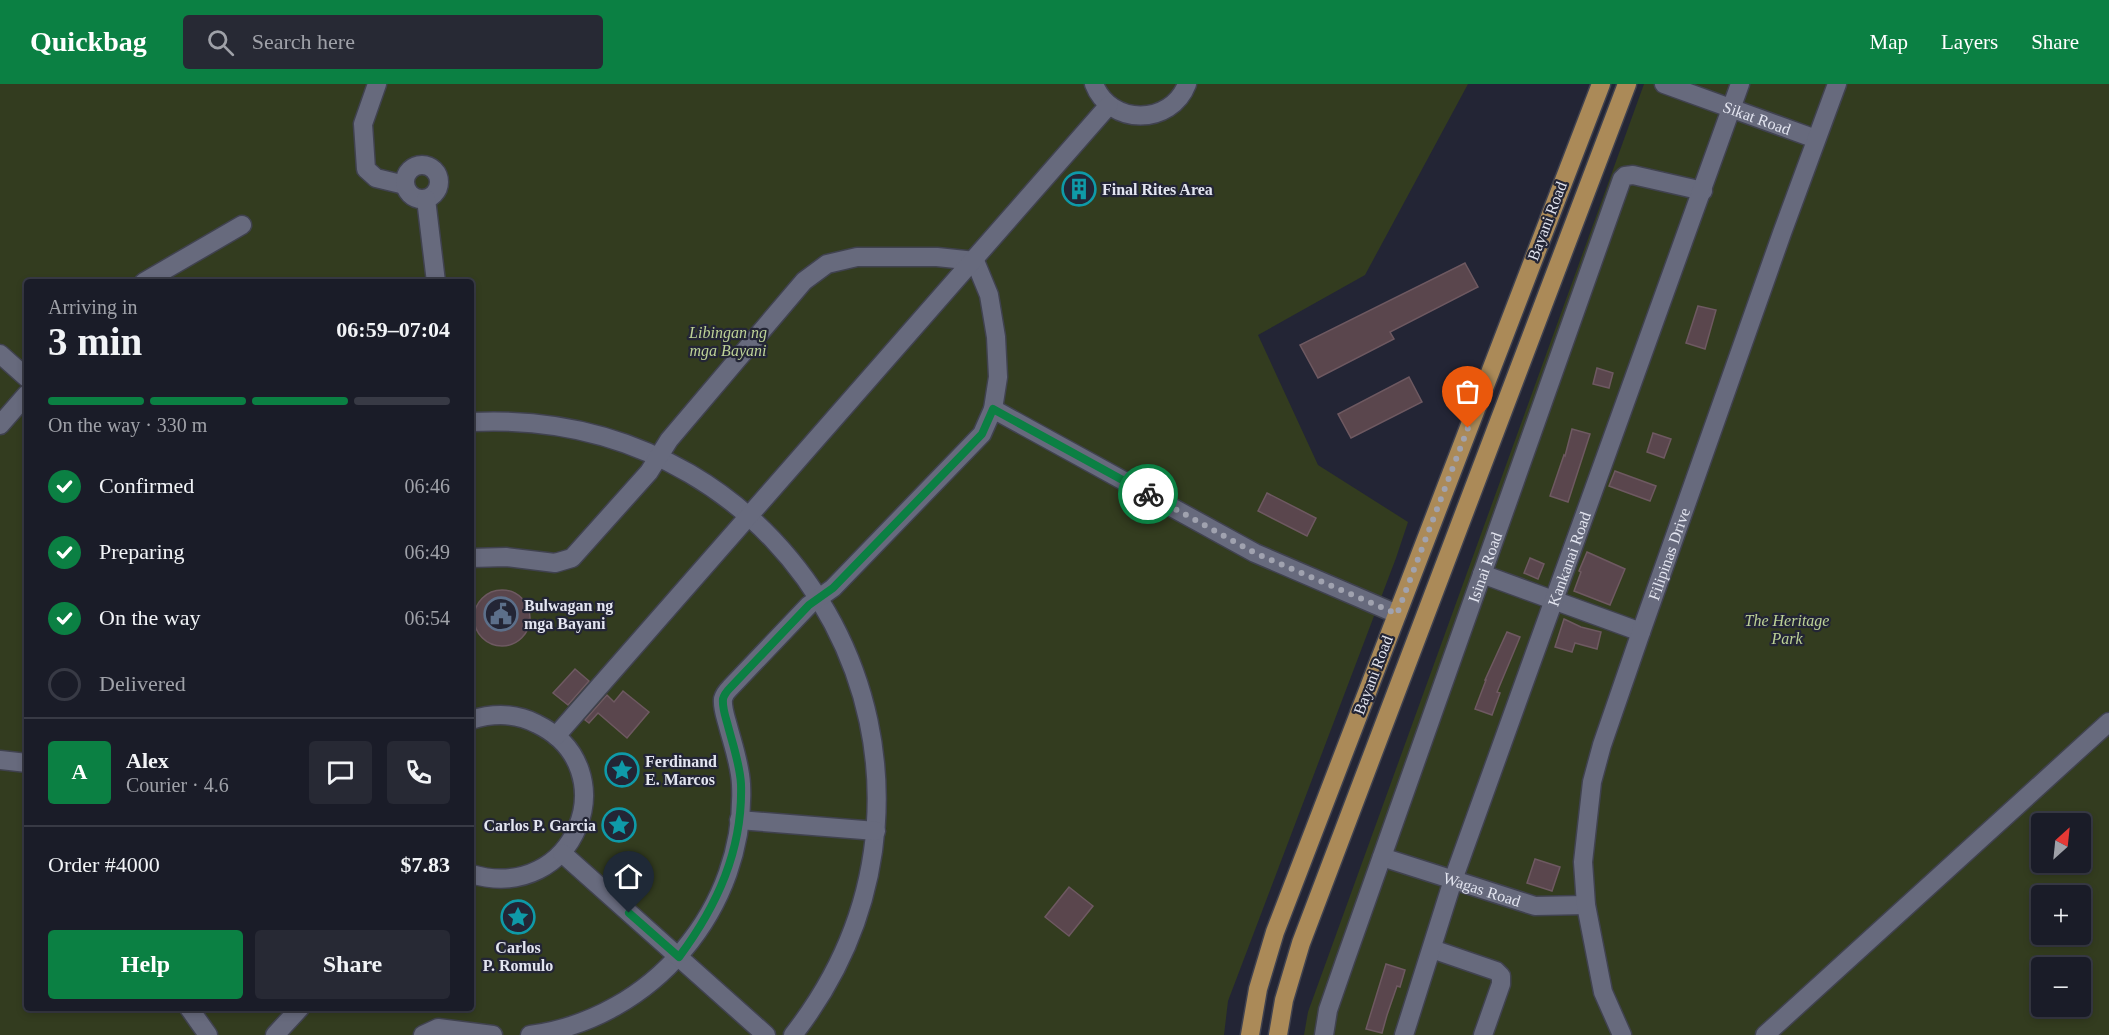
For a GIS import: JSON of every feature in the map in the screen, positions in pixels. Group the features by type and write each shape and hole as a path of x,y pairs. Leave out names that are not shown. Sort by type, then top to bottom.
{"main road":[{"name":"Bayani Road","path":"1250,1035 1258,989 1275,932 1601,84"},
{"name":"Bayani Road","path":"1278,1035 1284,1000 1301,943 1627,84"}],"street":[{"path":"377,84 363,124 366,169 376,178 405,185"},
{"path":"1095,84 1102,98 1119,112 1130,115 1152,115 1172,105 1180,97 1187,84"},
{"name":"Sikat Road","path":"1664,84 1816,139"},
{"name":"Kankanai Road","path":"1404,1035 1453,880 1740,84"},
{"name":"Filipinas Drive","path":"1622,1035 1603,992 1586,905 1583,862 1592,782 1602,745 1641,632 1837,84"},
{"path":"556,736 1110,105"},
{"path":"421,164 432,167 439,177 439,188 426,199 410,195 405,185 410,169 421,164"},
{"name":"Isinai Road","path":"1324,1035 1328,1010 1622,179 1633,175 1703,191"},
{"path":"426,199 436,279"},
{"path":"149,279 242,225"},
{"path":"474,558 506,557 555,563 572,558 650,472 669,440 804,281 827,264 857,257 894,256 975,261"},
{"path":"530,1035 551,1034 586,1022 616,1007 649,985 679,957 700,929 718,896 731,859 740,820 741,783 723,697 809,605 833,588 982,434 993,409 998,377 996,337 989,295 975,261"},
{"path":"0,354 24,375"},
{"path":"0,425 24,397"},
{"path":"993,409 1255,553 1397,614"},
{"path":"474,422 505,420 558,426 610,438 660,457 707,483 750,516 788,555 819,598 843,641 860,686 870,724 877,782 876,831 869,879 856,925 836,970 812,1011 793,1035"},
{"path":"1482,574 1641,632"},
{"path":"474,719 496,715 513,716 543,726 556,736 576,762 584,794 579,826 572,840 562,853 543,868 520,878 504,880 487,879 474,875"},
{"path":"1765,1035 2109,722"},
{"path":"0,760 24,763"},
{"path":"740,820 876,831"},
{"path":"562,853 766,1035"},
{"name":"Wagas Road","path":"1382,856 1535,906 1586,905"},
{"path":"1432,949 1496,971 1501,976 1501,984 1483,1035"},
{"path":"191,1011 208,1035"},
{"path":"275,1035 297,1011"},
{"path":"423,1035 438,1028 493,1035"}],"green space":[{"name":"Libingan ng mga Bayani","path":"0,84 1468,84 1365,275 1258,335 1318,465 1408,522 1228,1001 1224,1035 0,1035"},
{"name":"The Heritage Park","path":"1644,84 2109,84 2109,1035 1304,1035 1308,1012"}],"building":[{"name":"Final Rites Area","path":"1077,176 1092,188 1081,202 1066,190"},
{"path":"1465,263 1478,287 1390,332 1394,339 1318,378 1300,345"},
{"path":"1698,306 1716,310 1705,349 1686,343"},
{"path":"1597,368 1613,373 1609,388 1593,384"},
{"path":"1409,377 1422,402 1351,438 1338,414"},
{"path":"1572,429 1590,434 1568,502 1550,496"},
{"path":"1653,433 1671,439 1664,458 1647,452"},
{"path":"1615,471 1656,486 1650,501 1609,486"},
{"path":"1267,493 1316,518 1307,536 1258,511"},
{"path":"1587,552 1625,569 1610,605 1574,591"},
{"path":"1530,558 1544,564 1538,579 1524,573"},
{"name":"Bulwagan ng mga Bayani","path":"502,590 513,592 522,598 528,607 530,618 528,629 522,638 513,644 502,646 491,644 482,638 476,629 474,618 476,607 482,598 491,592"},
{"path":"1564,619 1581,627 1601,632 1597,649 1575,643 1572,652 1555,647"},
{"path":"1507,632 1520,637 1497,692 1500,693 1492,715 1475,709 1485,680"},
{"path":"575,669 589,681 568,705 553,693"},
{"path":"623,691 649,712 627,738 598,713 589,723 585,720 607,695 614,702"},
{"path":"1535,859 1560,867 1552,891 1527,883"},
{"path":"1069,887 1093,906 1069,936 1045,917"},
{"path":"1386,964 1405,970 1400,987 1397,986 1382,1033 1366,1029"}],"way so far":[{"path":"1148,494 1255,553 1397,614 1468,428"}],"place":[{"name":"Final Rites Area","path":"1079,189"},
{"name":"Bulwagan ng mga Bayani","path":"501,614"},
{"name":"Ferdinand E. Marcos","path":"622,770"},
{"name":"Carlos P. Garcia","path":"619,825"},
{"name":"Carlos P. Romulo","path":"518,917"}],"route":[{"path":"629,913 679,957 700,929 718,896 731,859 740,820 741,783 723,697 809,605 833,588 982,434 993,409 1148,494"}]}
